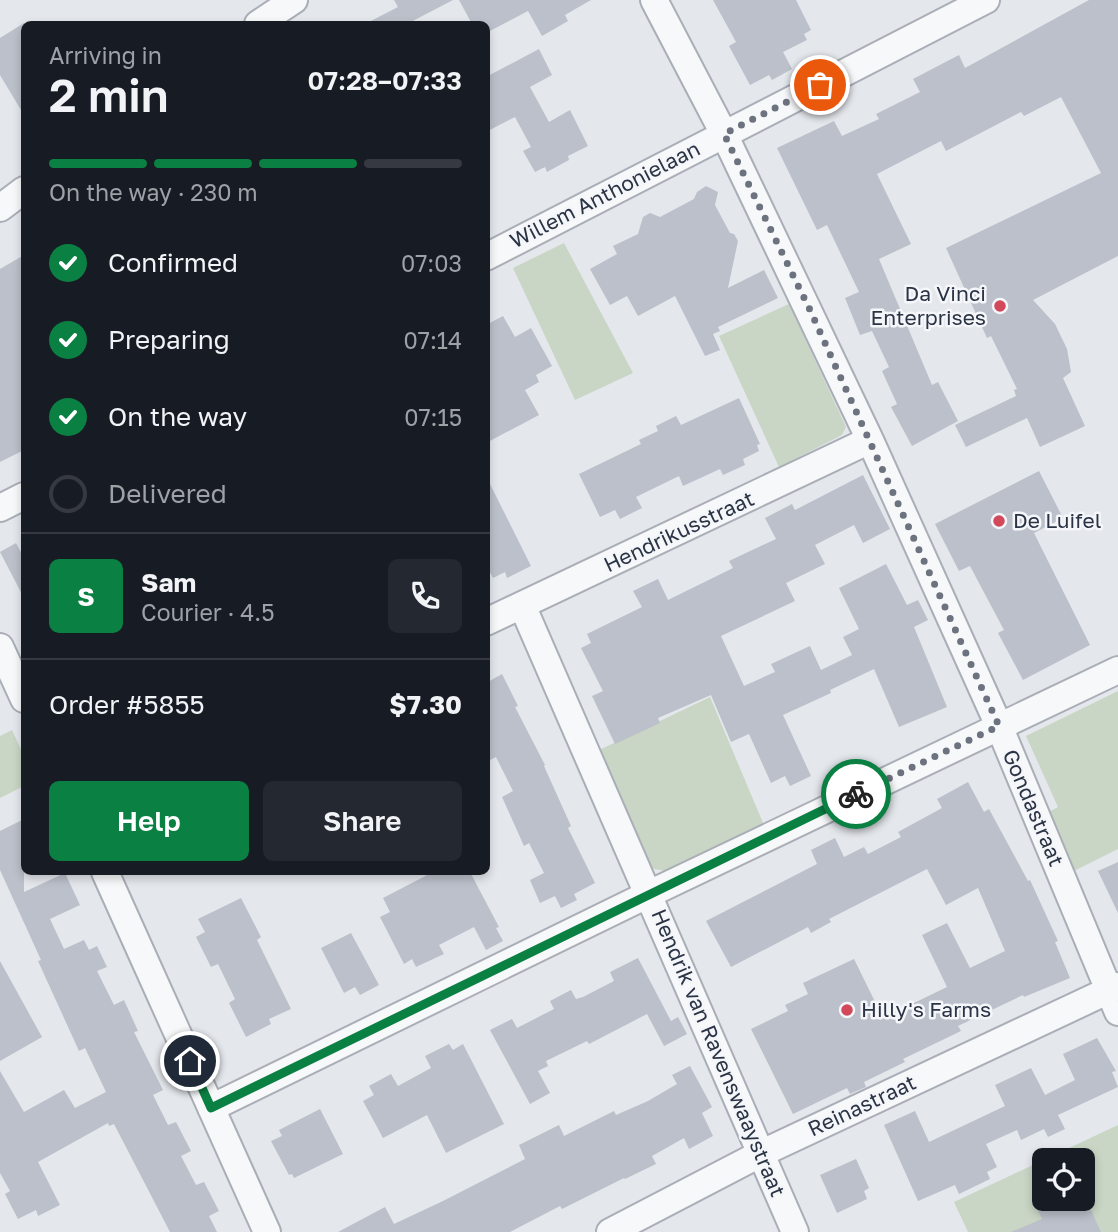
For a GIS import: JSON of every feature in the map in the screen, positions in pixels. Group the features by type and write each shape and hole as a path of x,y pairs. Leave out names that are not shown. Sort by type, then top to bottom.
{"street":[{"path":"262,21 294,0"},
{"name":"Gondastraat","path":"654,0 724,134 870,440 999,726 1115,996"},
{"name":"Willem Anthonielaan","path":"490,255 986,0"},
{"path":"0,208 21,192"},
{"name":"Hendrikusstraat","path":"490,620 870,440"},
{"path":"0,508 21,498"},
{"name":"Hendrik van Ravenswaaystraat","path":"522,605 794,1232"},
{"path":"0,647 21,692"},
{"path":"211,1108 649,894 1118,670"},
{"path":"106,875 267,1232"},
{"name":"Reinastraat","path":"610,1232 762,1153 1115,996"}],"green space":[{"path":"564,243 633,373 575,400 513,268"},
{"path":"789,304 846,427 842,435 779,467 719,336"},
{"path":"1118,691 1118,849 1068,874 1043,815 1058,807 1026,736"},
{"path":"710,697 766,830 665,871 645,867 593,753"},
{"path":"12,730 21,750 21,788 0,798 0,736"},
{"path":"1118,1125 1118,1232 968,1232 954,1202 1032,1165 1032,1211 1095,1211 1095,1148 1069,1148"}],"building":[{"path":"394,0 453,0 413,21 371,21 398,7"},
{"path":"459,0 591,0 565,15 568,21 542,36 528,11 490,31 490,21 470,21"},
{"path":"713,0 796,0 811,30 804,34 807,40 783,52 792,69 772,80 769,75 750,85 729,46 736,42"},
{"path":"1089,0 1118,0 1118,256 1033,300 1055,324 1067,349 1071,372 1063,378 1085,426 1040,447 1027,418 966,447 955,425 1016,396 1014,390 1017,389 991,336 987,338 946,248 1101,173 1061,97 1024,116 1021,112 946,151 941,141 877,174 911,244 879,259 932,385 938,382 958,421 912,446 891,407 897,404 882,371 889,367 872,331 860,335 845,298 859,292 827,225 817,230 777,148 834,121 842,136 879,119 876,114 920,92 913,79 959,55 965,68"},
{"path":"21,25 21,110 0,75 0,38"},
{"path":"539,49 552,75 530,87 549,122 570,110 588,146 568,156 569,160 547,172 545,167 535,172 523,151 531,147 515,117 490,130 490,75"},
{"path":"706,186 718,192 715,205 730,233 734,234 738,241 728,288 764,270 778,298 718,327 720,331 713,334 720,350 705,356 675,296 638,316 627,296 610,305 590,269 617,254 613,246 638,234 643,217 650,213 660,217 694,199 697,192"},
{"path":"21,257 21,452 0,462 0,269"},
{"path":"503,316 515,337 531,328 552,366 536,375 539,382 525,390 539,415 490,441 490,323"},
{"path":"739,398 760,444 757,445 759,451 743,459 745,465 723,475 720,469 683,486 679,476 636,497 642,508 620,519 615,510 600,517 579,474 641,444 639,440 658,431 656,426 676,416 681,425"},
{"path":"1039,471 1063,518 1034,533 1090,645 1023,680 998,633 1004,630 970,566 959,571 935,524"},
{"path":"863,475 890,529 863,543 854,525 815,545 825,564 786,583 795,601 721,636 744,686 775,672 771,664 810,646 821,670 852,655 843,637 859,629 839,588 886,564 907,605 918,600 928,620 914,627 947,707 899,727 874,669 830,690 831,693 783,715 811,776 790,786 785,776 771,783 749,734 731,742 711,695 658,718 660,723 615,744 592,696 603,691 581,648 591,643 587,634 642,607 633,591 658,579 668,600 733,568 729,561 776,539 765,518 792,504 795,510"},
{"path":"490,484 531,566 507,578 505,572 493,578 490,572"},
{"path":"16,543 21,552 21,592 0,552"},
{"path":"502,674 518,706 515,707 545,765 571,826 568,828 595,883 574,894 577,900 561,908 555,896 540,903 530,880 544,873 529,843 524,846 502,797 513,791 496,757 490,760 490,681"},
{"path":"968,782 984,812 989,809 1028,881 1030,880 1058,941 1055,942 1070,978 1024,997 1023,995 958,1026 961,1031 903,1059 905,1062 864,1082 866,1087 850,1094 847,1088 793,1114 751,1029 788,1011 785,1005 808,994 803,983 854,959 883,1018 947,987 922,935 947,923 970,968 1005,951 978,888 946,905 927,869 829,919 831,922 811,933 808,927 731,967 706,921 817,864 811,850 835,838 844,857 864,847 868,854 901,837 898,832 942,808 937,799"},
{"path":"21,820 21,875 24,875 24,892 66,875 80,905 50,919 64,949 84,940 89,950 97,946 107,967 97,971 114,1005 124,1000 138,1031 134,1032 163,1090 153,1095 168,1125 176,1122 191,1151 181,1156 196,1185 204,1182 219,1211 209,1216 217,1232 170,1232 114,1124 109,1126 108,1123 38,1162 60,1205 38,1216 36,1210 18,1219 5,1194 10,1191 0,1173 0,1071 24,1112 64,1090 75,1108 106,1092 85,1048 79,1051 0,870 0,831"},
{"path":"1118,862 1118,913 1098,871"},
{"path":"427,875 472,875 499,927 496,928 503,941 486,950 474,927 439,945 444,954 416,967 412,959 404,964 380,917 390,912 383,898"},
{"path":"241,898 261,937 257,940 291,1009 269,1019 271,1024 246,1037 229,1003 235,999 218,964 211,967 196,937 205,932 198,919"},
{"path":"351,933 379,985 360,995 355,987 344,993 321,948"},
{"path":"638,958 671,1021 678,1017 687,1034 664,1046 647,1014 589,1044 587,1041 546,1061 548,1066 538,1071 550,1093 530,1104 490,1030 512,1019 517,1028 554,1009 550,1001 571,990 576,999 583,997 614,981 610,972"},
{"path":"0,961 42,1037 0,1061"},
{"path":"1097,1038 1116,1071 1112,1072 1118,1087 1058,1115 1065,1129 1048,1137 1044,1129 1021,1140 1017,1130 986,1144 997,1167 987,1172 990,1179 959,1194 955,1185 918,1201 884,1125 915,1111 929,1142 1005,1106 995,1085 1031,1068 1045,1095 1075,1080 1063,1054"},
{"path":"449,1044 453,1050 463,1044 504,1124 446,1153 427,1115 383,1138 363,1101 374,1095 369,1086 391,1074 398,1086 431,1068 425,1056"},
{"path":"690,1066 712,1107 702,1113 713,1136 689,1149 684,1138 652,1156 656,1164 562,1209 560,1206 510,1232 338,1232 385,1207 394,1224 443,1201 525,1159 519,1145 559,1125 564,1136 614,1111 616,1115 648,1101 677,1084 672,1075"},
{"path":"320,1109 343,1154 294,1178 292,1174 289,1175 271,1141 282,1136 279,1130"},
{"path":"856,1159 869,1188 864,1191 867,1199 837,1213 820,1175"},
{"path":"1038,1211 1091,1211 1101,1232 1011,1232 1042,1219"}],"way so far":[{"path":"820,85 724,134 810,310 999,726 856,794"}],"place":[{"name":"Da Vinci Enterprises","path":"1000,306"},
{"name":"De Luifel","path":"999,521"},
{"name":"Hilly's Farms","path":"847,1010"}],"route":[{"path":"190,1061 211,1108 856,794"}]}
